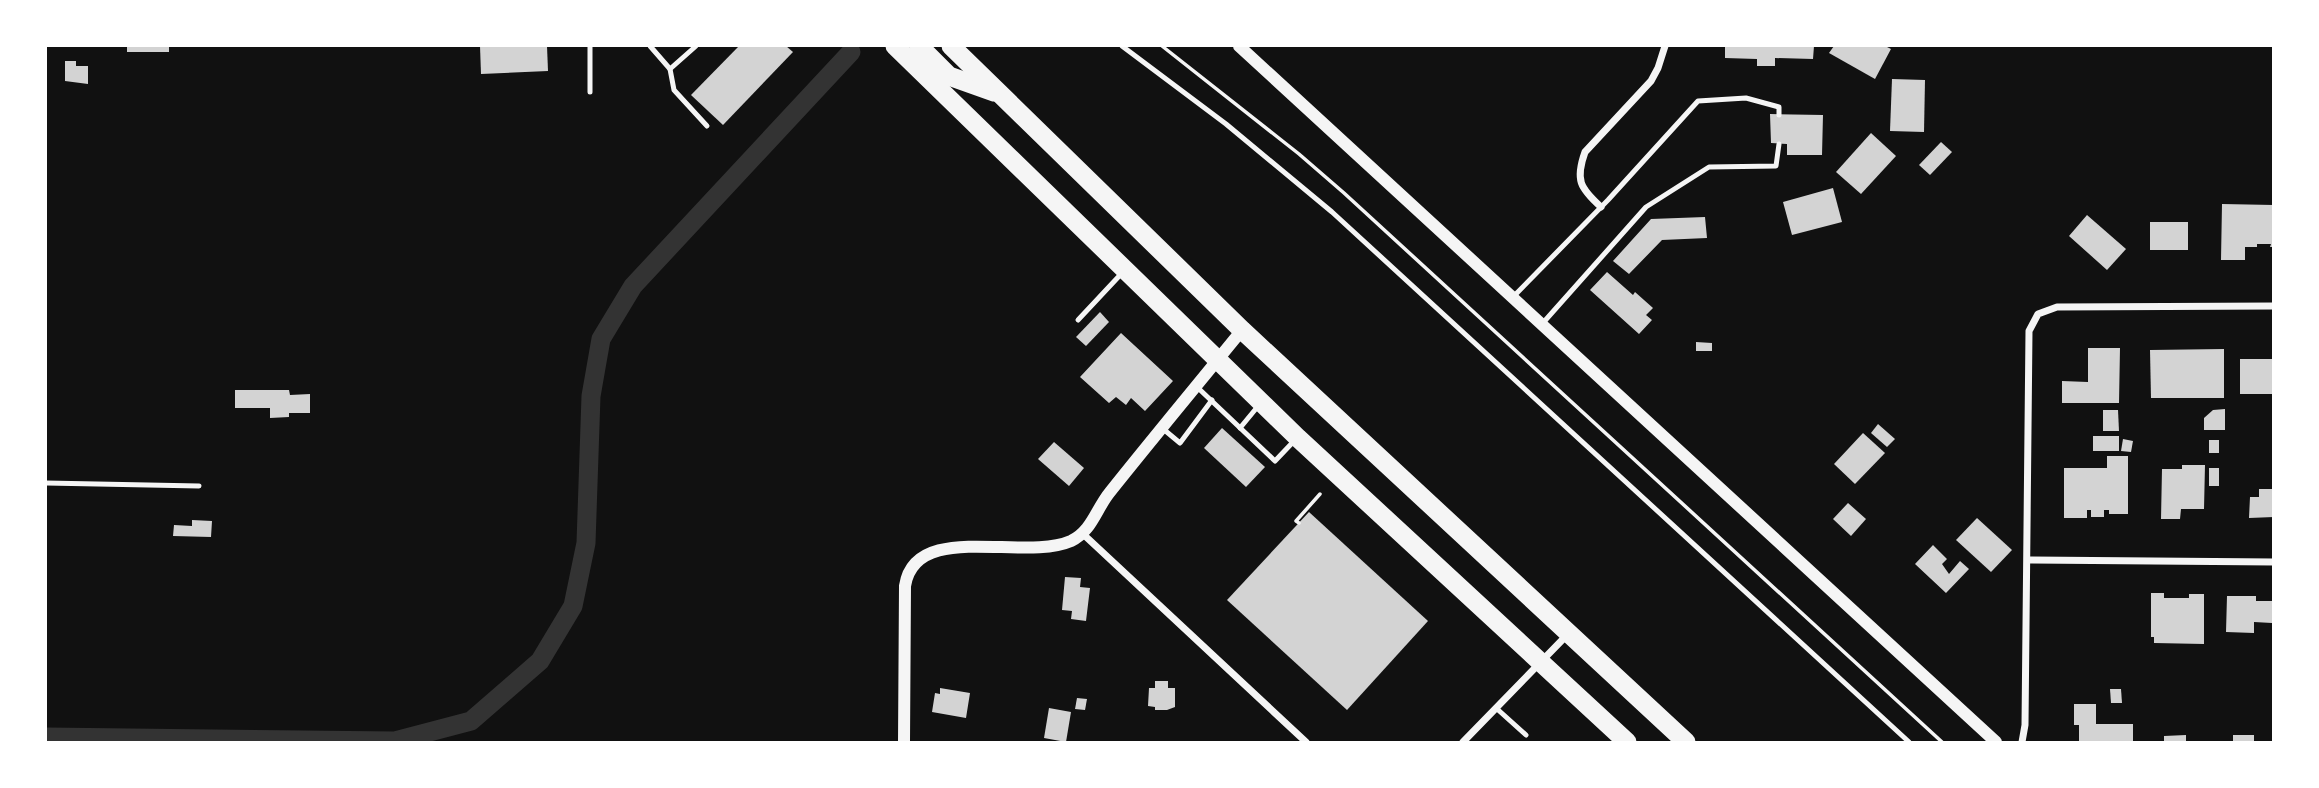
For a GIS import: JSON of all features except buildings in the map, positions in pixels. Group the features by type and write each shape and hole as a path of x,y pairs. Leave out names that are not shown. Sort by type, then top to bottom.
{"highway":[{"path":"895,46 1261,403 1627,743"},
{"path":"919,46 949,76 1002,95"},
{"path":"951,46 1242,330 1686,743"}],"street":[{"path":"1239,46 1996,743"},
{"path":"1601,207 1585,192 1580,181 1580,167 1585,152 1651,81 1665,46"},
{"path":"2022,743 2025,722 2028,560 2029,331 2038,314 2057,307 2273,306"},
{"path":"904,743 905,586 906,577 914,562 922,555 947,548 1037,548 1061,544 1083,534 1107,496 1242,330"},
{"path":"1083,534 1306,743"},
{"path":"2028,560 2273,562"},
{"path":"1463,743 1568,634"}],"lane":[{"path":"590,46 590,92"},
{"path":"650,46 670,69 674,90 707,126"},
{"path":"670,69 696,46"},
{"path":"1122,46 1226,124 1332,212 1909,743"},
{"path":"1513,298 1698,101 1746,98 1779,107 1779,115"},
{"path":"1542,324 1646,206 1709,167 1776,166 1779,144"},
{"path":"1078,320 1124,270"},
{"path":"1197,387 1275,461 1298,438"},
{"path":"1162,428 1180,443 1212,400"},
{"path":"1240,428 1261,403"},
{"path":"46,483 199,486"},
{"path":"1496,708 1526,735"}],"path":[{"path":"1162,46 1344,193 1942,743"},
{"path":"1298,523 1296,521 1320,494"}],"waterway":[{"path":"46,737 395,741 471,721 540,661 573,606 586,543 591,396 601,339 633,286 851,52"}]}
